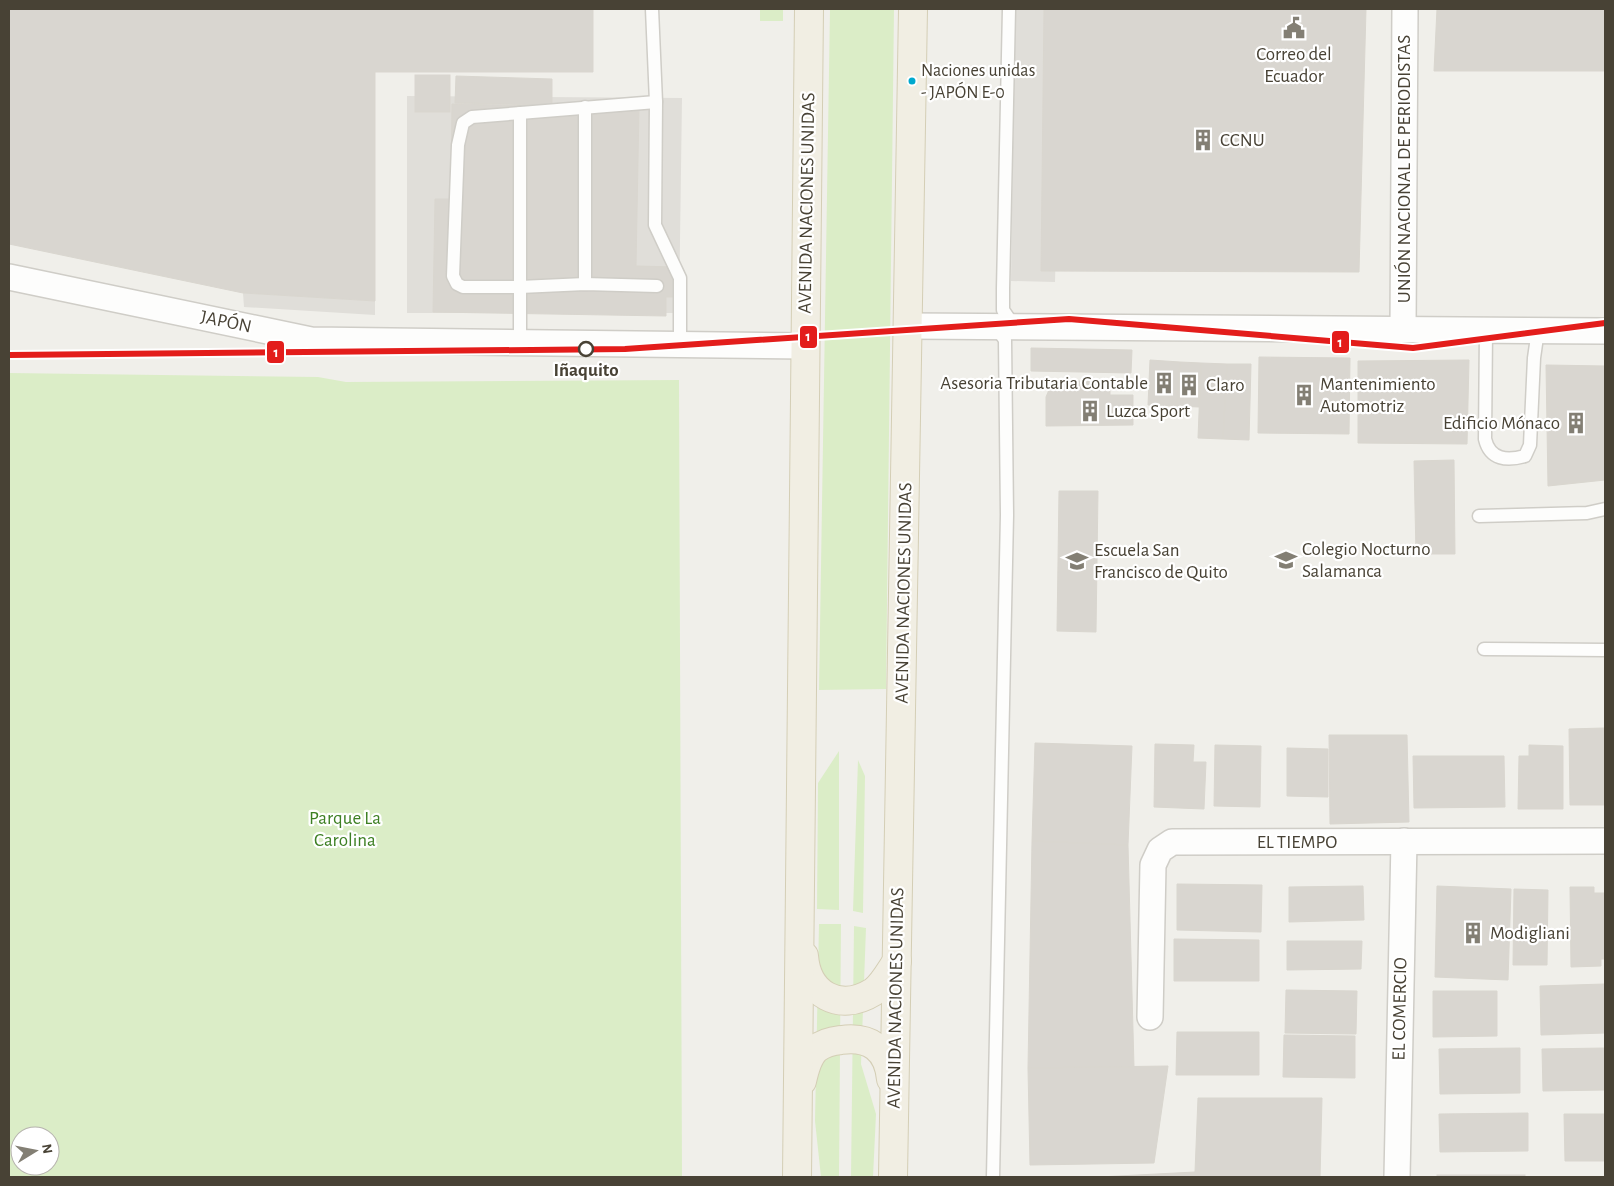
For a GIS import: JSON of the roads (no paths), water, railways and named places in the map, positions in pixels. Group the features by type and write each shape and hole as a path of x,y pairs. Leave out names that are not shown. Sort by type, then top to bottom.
{"main road":[{"name":"AVENIDA NACIONES UNIDAS","path":"797,1177 809,9"},
{"name":"AVENIDA NACIONES UNIDAS","path":"893,1177 908,326 911,254 913,9"},
{"path":"800,907 804,962 810,981 830,998 857,1000 875,991 897,961"},
{"path":"798,1095 805,1070 814,1050 828,1042 855,1038 870,1042 880,1049 890,1065 894,1110"}],"street":[{"name":"UNIÓN NACIONAL DE PERIODISTAS","path":"1403,329 1405,9"},
{"name":"JAPÓN","path":"9,277 311,340 805,346"},
{"path":"908,326 1605,331"},
{"name":"EL COMERCIO","path":"1397,1177 1404,841"},
{"name":"EL TIEMPO","path":"1150,1016 1153,864 1160,850 1172,842 1605,841"}],"lane":[{"path":"652,9 656,102 655,225 680,278 680,344"},
{"path":"993,1177 1007,515 1003,290 1009,9"},
{"path":"656,102 472,117 463,123 458,145 453,276 458,284 463,286 520,287 585,284 657,286"},
{"path":"585,108 585,284"},
{"path":"520,113 520,343"},
{"path":"1486,330 1485,440 1492,454 1501,459 1514,459 1525,456 1530,445 1534,358 1538,330"},
{"path":"1478,516 1587,514 1605,509"},
{"path":"1484,649 1605,650"}],"place":[{"name":"Correo del Ecuador","path":"1294,28"},
{"name":"Naciones unidas - JAPÓN E-0","path":"912,81"},
{"name":"CCNU","path":"1203,140"},
{"name":"Iñaquito","path":"586,349"},
{"name":"Asesoria Tributaria Contable","path":"1164,383"},
{"name":"Claro","path":"1189,385"},
{"name":"Mantenimiento Automotriz","path":"1304,395"},
{"name":"Luzca Sport","path":"1090,411"},
{"name":"Edificio Mónaco","path":"1576,423"},
{"name":"Colegio Nocturno Salamanca","path":"1286,560"},
{"name":"Escuela San Francisco de Quito","path":"1077,561"},
{"name":"Modigliani","path":"1473,933"}],"park label":[{"name":"Parque La Carolina","path":"345,829"}]}
